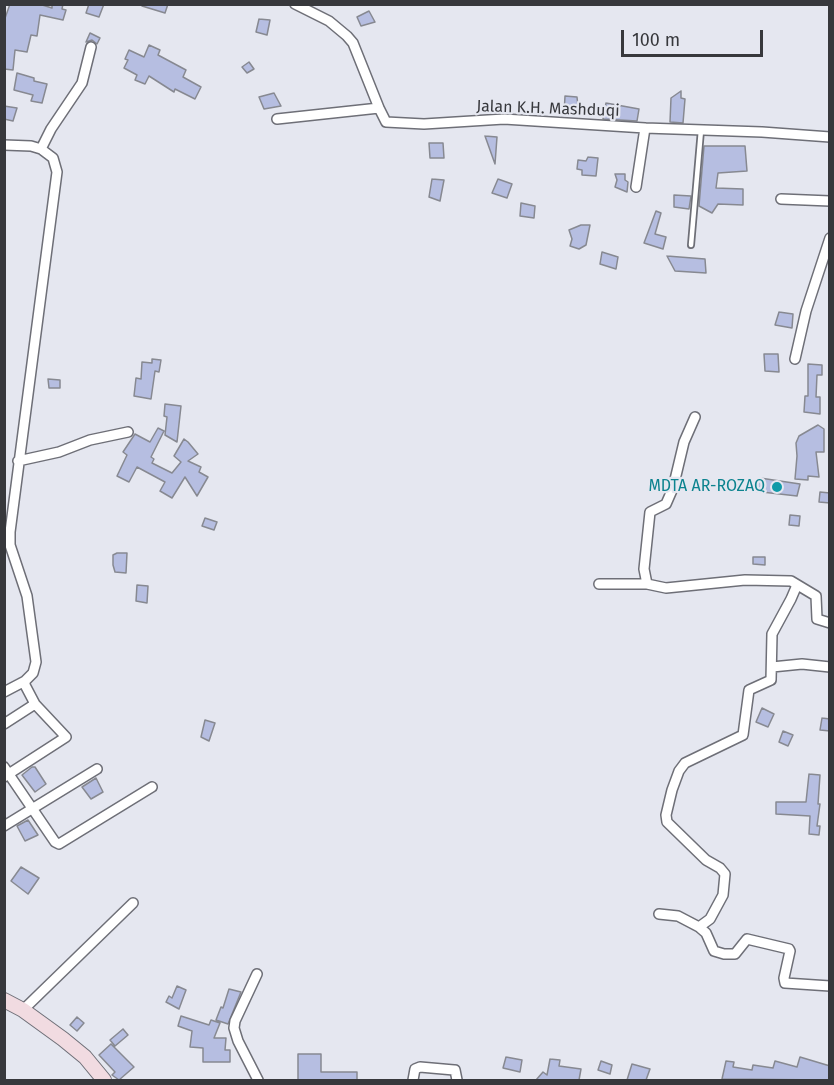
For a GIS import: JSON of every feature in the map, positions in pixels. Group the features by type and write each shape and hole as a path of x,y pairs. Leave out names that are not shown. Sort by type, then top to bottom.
{"street":[{"path":"278,119 379,108 347,36 329,21 295,4"},
{"path":"41,149 51,129 82,83 92,47"},
{"name":"Jalan K.H. Mashduqi","path":"379,108 386,122 401,124 504,119 830,137"},
{"path":"636,187 645,128"},
{"path":"4,145 31,146 41,149 53,158 57,172 10,532 10,545 27,596 36,662 33,673 25,681 4,692"},
{"path":"781,199 830,201"},
{"path":"795,359 813,289 830,238"},
{"path":"647,584 644,569 650,512 666,504 673,488 684,442 695,417"},
{"path":"18,461 49,455 90,440 128,432"},
{"path":"599,584 647,584 666,588 746,580 791,581 816,596 817,619 830,623"},
{"path":"699,927 710,919 723,895 725,874 720,868 706,860 667,822 667,808 672,790 679,771 685,763 743,736 749,690 771,681 772,634 797,585"},
{"path":"772,667 802,664 830,667"},
{"path":"25,681 35,704 66,737 6,772 55,842 59,844 152,787"},
{"path":"4,724 35,704"},
{"path":"4,826 97,769"},
{"path":"23,1010 134,903"},
{"path":"659,914 678,916 699,927 706,933 714,951 724,954 735,954 742,942 747,939 789,949 785,983 830,987"},
{"path":"257,974 235,1021 234,1028 238,1041 258,1080"},
{"path":"4,1000 23,1010 85,1057 104,1080"},
{"path":"413,1080 415,1069 420,1067 454,1070 460,1079"}],"lane":[{"path":"691,245 701,130"}],"building":[{"path":"10,4 39,4 52,8 52,4 63,4 62,9 66,10 63,20 40,15 37,36 31,35 27,52 15,50 13,70 4,69 4,21"},
{"path":"89,4 104,4 99,17 86,13"},
{"path":"142,4 168,4 165,13 142,6"},
{"path":"369,11 375,22 361,26 357,17"},
{"path":"259,19 270,20 267,35 256,32"},
{"path":"90,33 100,38 97,44 92,40 86,42"},
{"path":"149,45 160,50 158,55 186,70 183,77 201,87 195,99 175,89 174,92 149,76 145,84 135,80 137,75 124,68 129,50 144,57"},
{"path":"249,62 254,69 247,73 242,67"},
{"path":"17,73 47,84 42,103 31,101 33,95 14,90"},
{"path":"681,91 681,98 685,99 683,123 670,122 671,98"},
{"path":"274,93 281,106 264,109 259,97"},
{"path":"565,96 577,97 579,115 564,114"},
{"path":"606,103 639,109 637,121 603,119"},
{"path":"4,106 17,108 13,121 4,119"},
{"path":"485,136 497,137 495,164"},
{"path":"429,143 443,143 444,158 430,158"},
{"path":"704,146 745,146 747,171 718,173 716,188 743,189 743,205 718,204 712,213 699,206"},
{"path":"588,157 598,158 596,176 582,175 582,170 577,169 578,160 586,161"},
{"path":"615,174 625,174 625,180 628,182 627,192 615,187 617,180"},
{"path":"432,179 444,180 440,201 429,197"},
{"path":"498,179 512,184 507,198 492,193"},
{"path":"674,195 691,196 689,209 674,207"},
{"path":"521,203 535,206 534,218 520,216"},
{"path":"656,211 661,213 655,234 666,237 663,249 644,243"},
{"path":"581,225 590,225 586,245 579,249 570,246 572,239 569,230"},
{"path":"602,252 618,257 616,269 600,264"},
{"path":"667,256 705,259 706,273 675,271"},
{"path":"779,312 793,314 792,328 775,325"},
{"path":"764,354 778,354 779,372 765,371"},
{"path":"152,359 161,360 159,372 155,371 151,399 134,396 136,378 141,379 142,362 152,363"},
{"path":"808,364 822,365 822,375 817,375 816,397 820,397 820,414 804,412 805,396 808,396"},
{"path":"48,379 60,380 60,388 49,388"},
{"path":"165,404 181,406 177,442 165,435 167,417 164,416"},
{"path":"818,425 824,429 824,452 816,452 819,477 808,476 808,480 795,479 796,443 799,436"},
{"path":"158,428 164,431 151,457 154,459 152,463 172,473 181,462 174,456 184,439 198,454 188,461 201,467 199,472 208,477 197,496 185,477 172,498 160,491 165,482 137,467 129,482 117,476 127,455 123,452 135,434 150,442"},
{"name":"MDTA AR-ROZAQ","path":"760,478 800,484 797,496 753,491"},
{"path":"820,492 830,493 830,503 819,502"},
{"path":"790,515 800,516 799,526 789,525"},
{"path":"205,518 217,522 214,530 202,526"},
{"path":"127,553 126,573 115,572 113,555"},
{"path":"753,557 765,557 765,565 753,564"},
{"path":"137,585 148,586 147,603 136,601"},
{"path":"762,708 774,714 768,727 756,722"},
{"path":"822,718 830,719 830,731 820,730"},
{"path":"205,720 215,723 209,741 201,737"},
{"path":"783,731 793,735 788,746 779,742"},
{"path":"35,767 46,784 35,792 22,775"},
{"path":"809,774 820,775 817,826 820,826 819,835 809,834 810,816 776,814 776,802 806,802"},
{"path":"96,778 103,792 91,799 82,787"},
{"path":"28,820 38,835 25,841 17,826"},
{"path":"21,867 39,878 28,894 11,881"},
{"path":"177,986 186,990 179,1009 166,1002 169,996 172,998"},
{"path":"229,989 241,992 228,1024 216,1020 221,1007 223,1008"},
{"path":"181,1016 209,1025 211,1020 220,1023 214,1038 226,1038 225,1050 230,1050 230,1062 203,1062 203,1048 190,1047 192,1031 178,1026"},
{"path":"77,1017 84,1023 77,1031 70,1025"},
{"path":"123,1029 128,1035 115,1046 110,1040"},
{"path":"111,1044 134,1067 119,1080 112,1075 115,1072 99,1055"},
{"path":"298,1054 321,1054 321,1072 357,1072 357,1080 298,1080"},
{"path":"506,1057 522,1060 520,1072 503,1068"},
{"path":"800,1057 830,1066 830,1080 722,1079 726,1061 734,1062 733,1067 752,1070 753,1065 773,1068 775,1061 797,1067"},
{"path":"550,1059 560,1060 559,1066 581,1069 579,1080 536,1080 543,1072 547,1075"},
{"path":"601,1061 612,1065 610,1074 598,1070"},
{"path":"632,1064 650,1069 646,1080 627,1080"}],"place":[{"name":"MDTA AR-ROZAQ","path":"777,487"}]}
